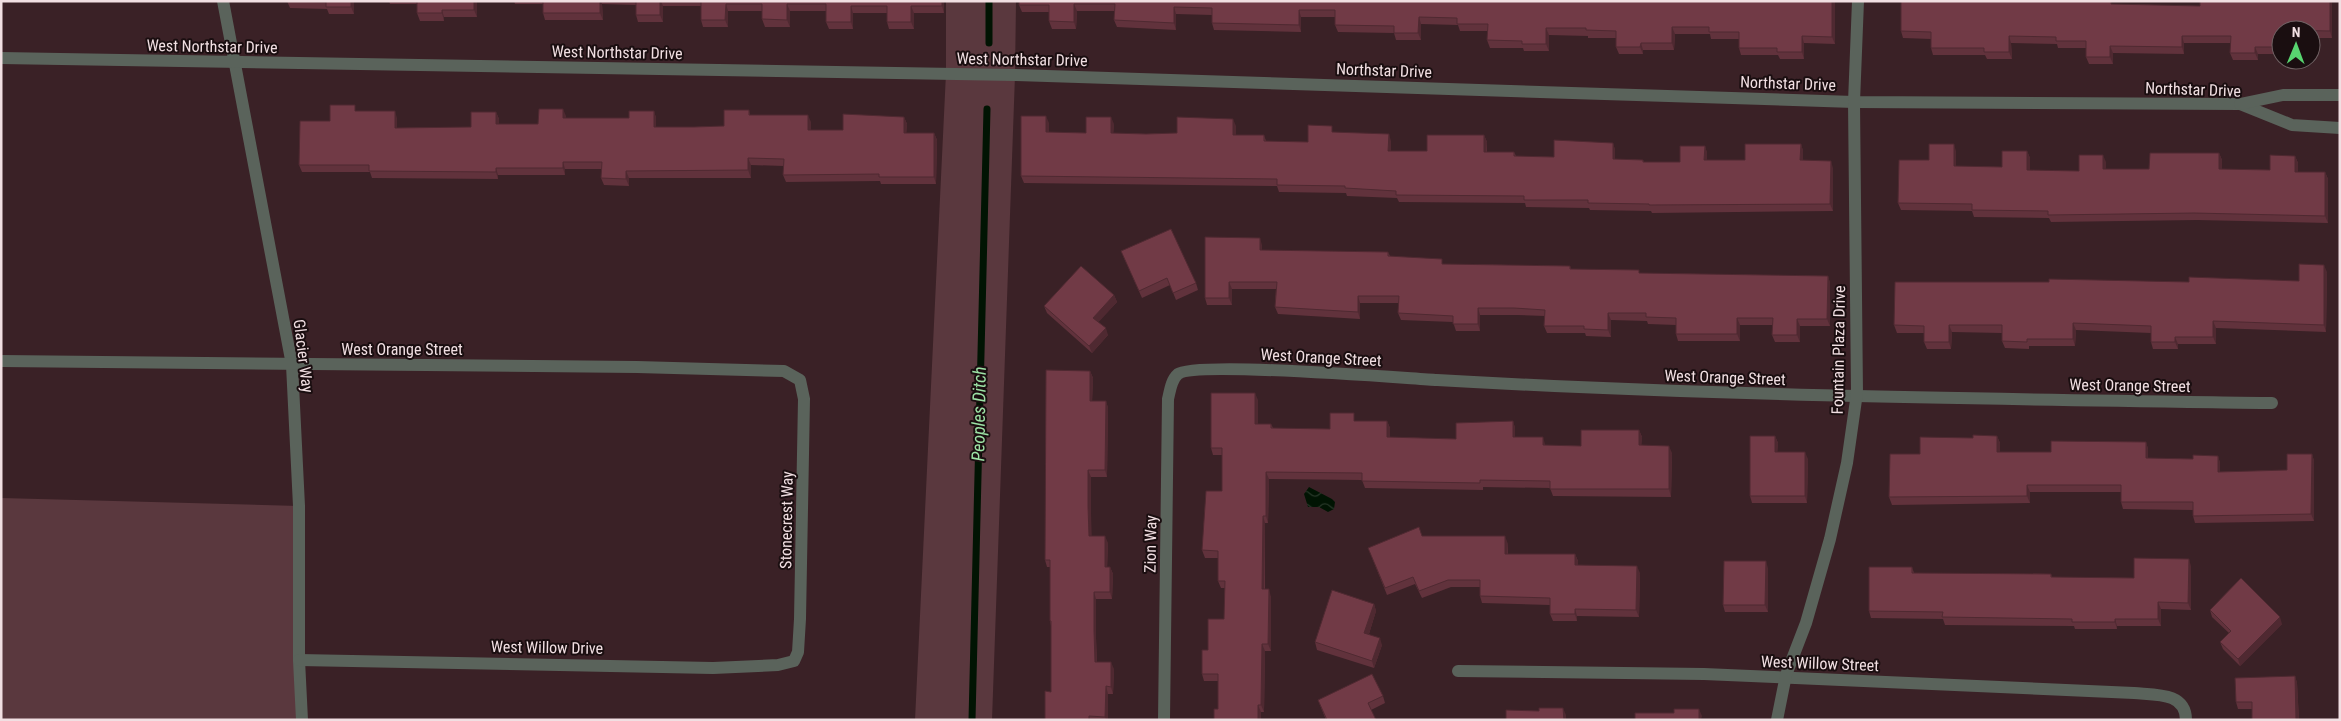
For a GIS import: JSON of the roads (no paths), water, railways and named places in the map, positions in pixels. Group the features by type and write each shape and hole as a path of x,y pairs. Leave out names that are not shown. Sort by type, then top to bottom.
{"street":[{"name":"Glacier Way","path":"223,1 292,365 299,506 299,660 302,720"},
{"name":"Fountain Plaza Drive","path":"1777,720 1786,678 1806,622 1830,539 1847,463 1856,396 1854,102 1858,1"},
{"name":"West Northstar Drive","path":"1,58 946,73 1232,81"},
{"name":"Northstar Drive","path":"1232,81 1854,102 2240,104 2292,125 2340,128"},
{"path":"2240,104 2283,95 2340,95"},
{"name":"West Orange Street","path":"1,360 764,370 784,371 800,380"},
{"name":"West Orange Street","path":"1179,373 1190,369 1245,369 1570,388 1856,396 2272,403"},
{"name":"Zion Way","path":"1164,720 1168,399 1172,381 1179,373"},
{"name":"Stonecrest Way","path":"794,661 798,652 800,619 804,399 800,380"},
{"name":"West Willow Drive","path":"299,660 713,668 778,666 794,661"},
{"name":"West Willow Street","path":"1458,670 1786,678 2134,692 2170,696 2179,700 2183,706 2186,720"}],"water":[{"path":"1309,487 1332,499 1335,502 1334,509 1328,512 1319,507 1308,507 1304,494"}],"waterway":[{"name":"Peoples Ditch","path":"989,1 989,43"},
{"name":"Peoples Ditch","path":"972,720 987,109"}]}
